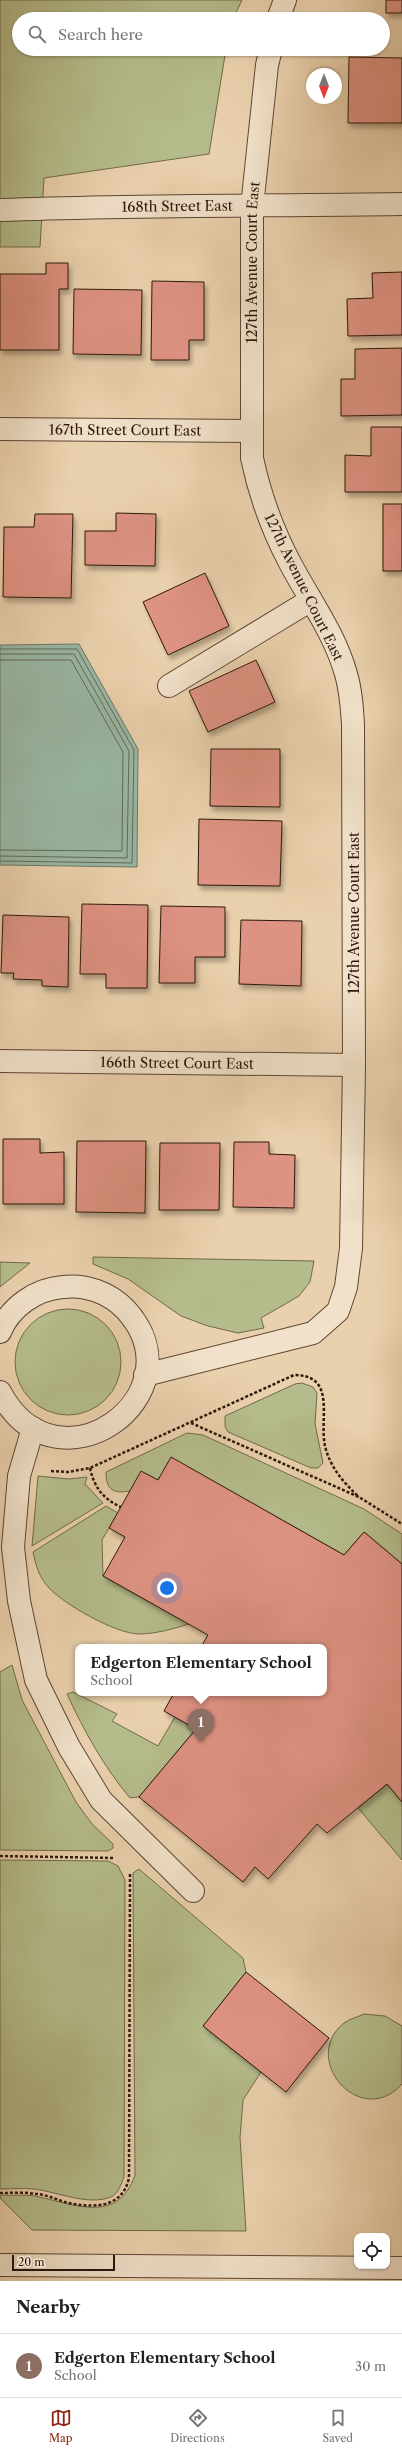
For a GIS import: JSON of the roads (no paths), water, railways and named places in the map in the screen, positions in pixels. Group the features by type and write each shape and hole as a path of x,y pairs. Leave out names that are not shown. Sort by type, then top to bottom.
{"street":[{"path":"281,12 285,0"},
{"name":"127th Avenue Court East","path":"145,1375 313,1333 338,1311 346,1287 351,1248 354,1065 354,725 352,702 346,673 325,624 290,562 260,498 252,458 250,431 252,207 267,65 269,56"},
{"name":"168th Street East","path":"0,210 150,205 252,207 402,204"},
{"name":"167th Street Court East","path":"0,429 250,431"},
{"path":"169,686 311,600"},
{"name":"166th Street Court East","path":"0,1061 354,1065"},
{"path":"0,1332 12,1313 26,1300 44,1290 63,1286 84,1287 102,1293 119,1304 133,1318 142,1336 146,1356 145,1375 140,1396 129,1411 114,1424 96,1434 77,1438 57,1438 33,1428 21,1420 8,1406 0,1392"},
{"path":"33,1428 19,1476 13,1547 19,1601 36,1680 69,1747 101,1800 193,1891"},
{"path":"0,2265 402,2268"}],"water":[{"path":"79,644 138,749 137,867 0,865 0,645"}],"place":[{"name":"Edgerton Elementary School","path":"201,1742"}]}
